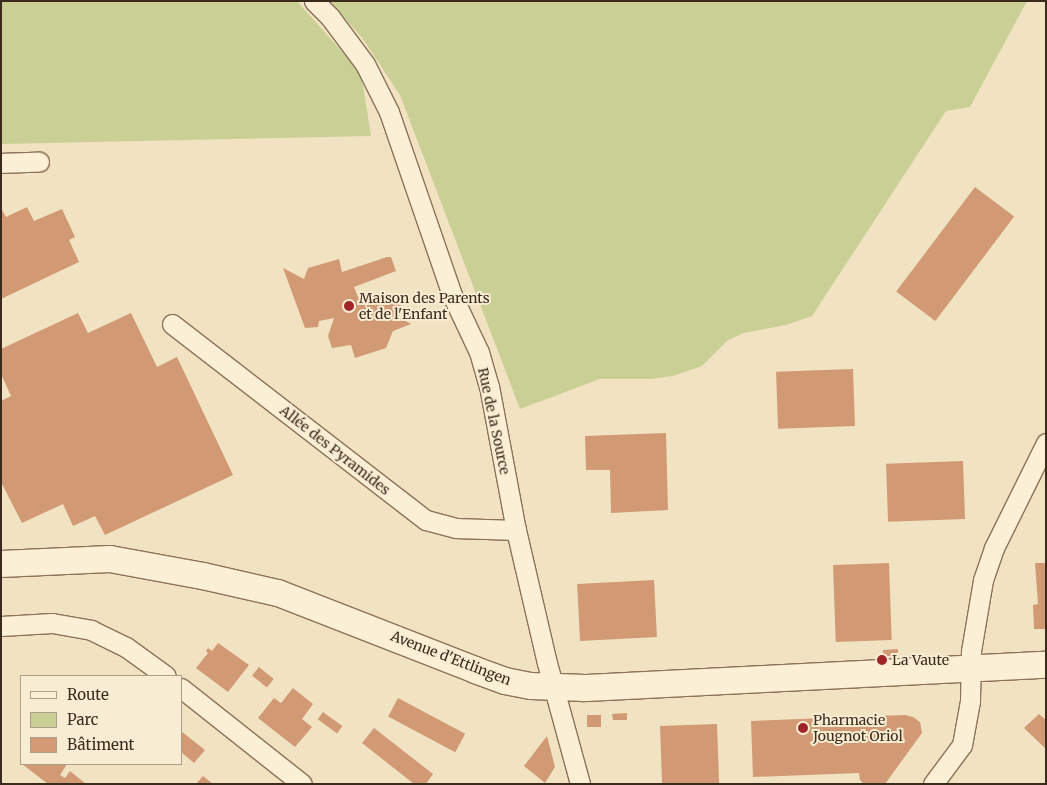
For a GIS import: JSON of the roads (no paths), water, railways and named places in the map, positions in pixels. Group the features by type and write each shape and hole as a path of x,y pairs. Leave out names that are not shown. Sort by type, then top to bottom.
{"street":[{"name":"Rue de la Source","path":"314,1 330,17 365,64 389,112 452,295 479,352 489,386 516,530 553,687 580,784"},
{"path":"1,163 39,162"},
{"name":"Allée des Pyramides","path":"172,324 426,520 456,528 516,530"},
{"path":"933,784 962,745 970,701 971,651 983,580 994,548 1046,443"},
{"name":"Avenue d'Ettlingen","path":"1,564 110,559 203,576 278,593 506,681 553,687 585,688 1046,665"},
{"path":"1,626 52,623 91,630 126,647 165,675"},
{"path":"182,689 302,784"}],"place":[{"name":"Maison des Parents et de l'Enfant","path":"349,306"},
{"name":"La Vaute","path":"882,660"},
{"name":"Pharmacie Jougnot Oriol","path":"803,728"}]}
